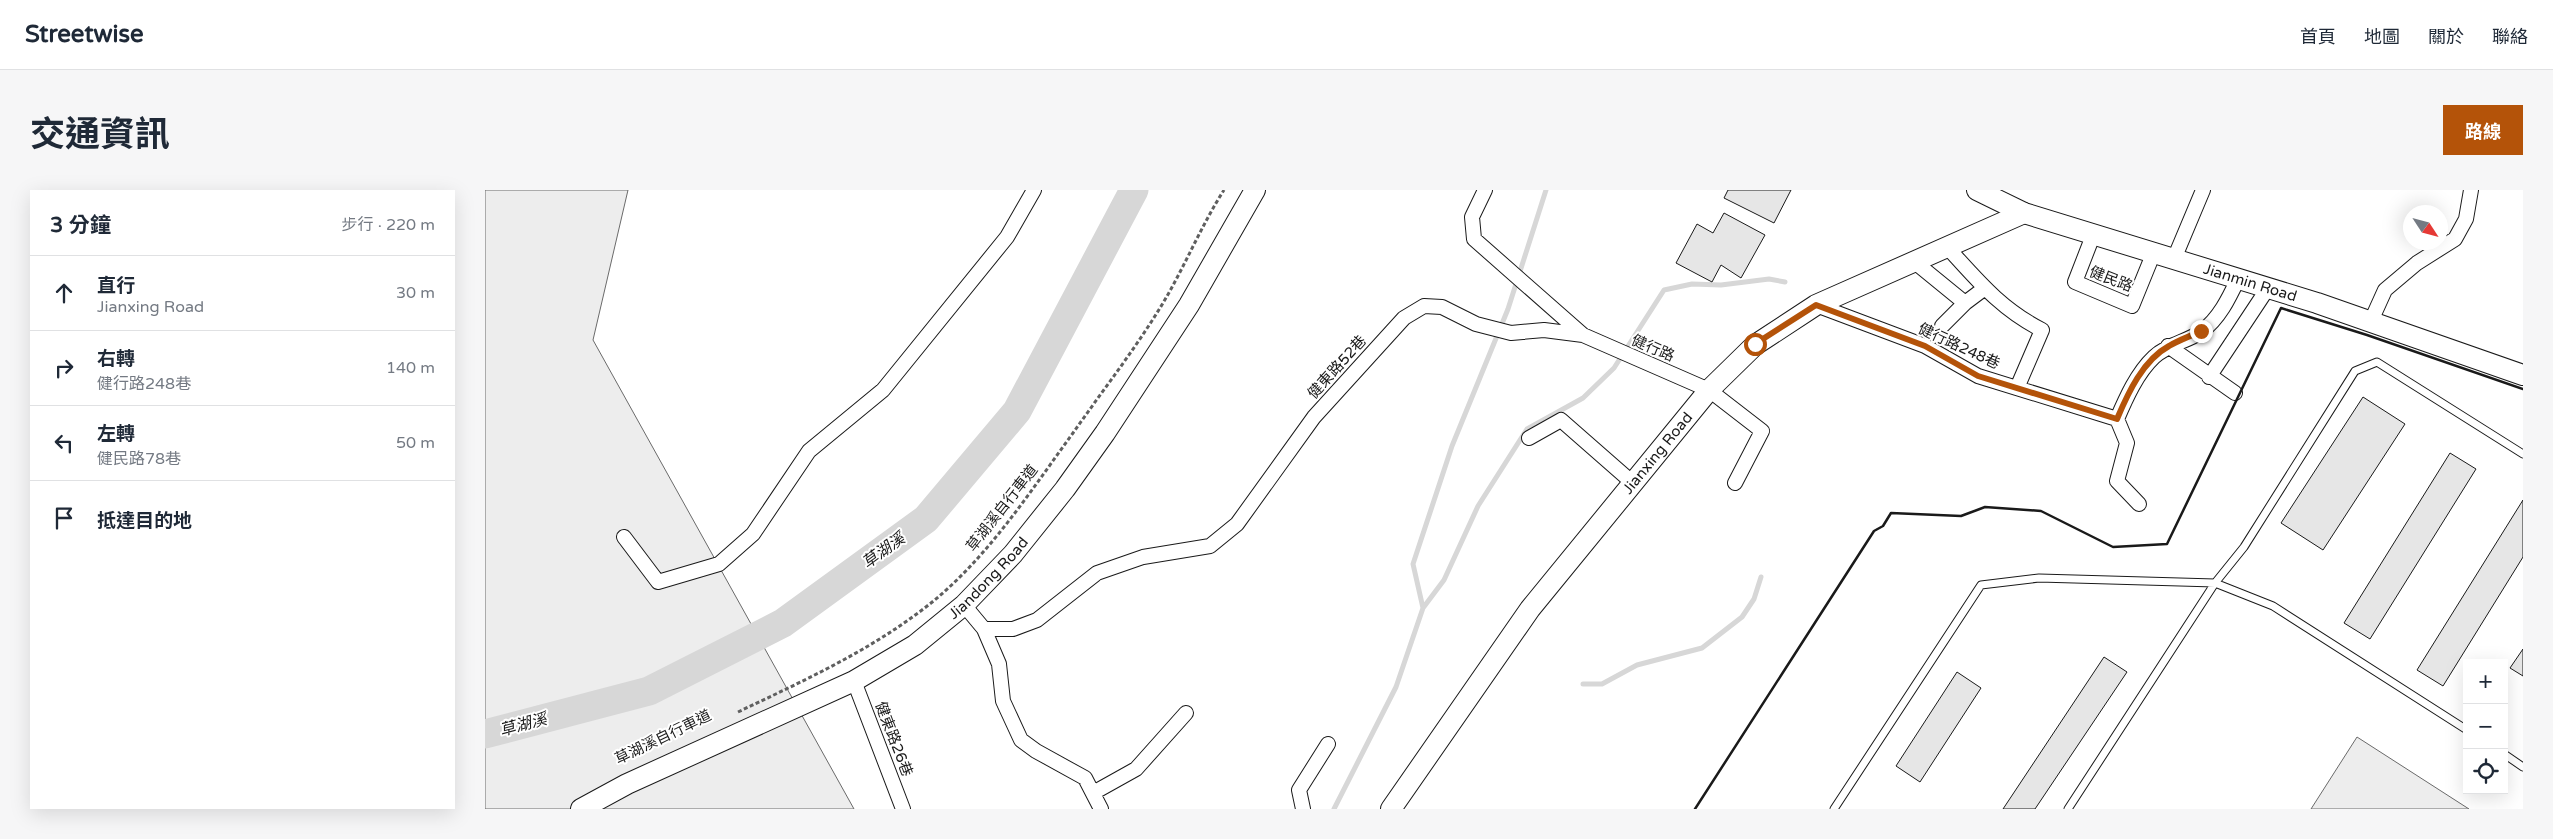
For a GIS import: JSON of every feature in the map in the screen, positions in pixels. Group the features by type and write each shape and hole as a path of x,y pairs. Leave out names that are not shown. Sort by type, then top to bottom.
{"street":[{"path":"624,537 658,582 719,564 753,534 809,450 883,390 1007,238 1034,190"},
{"name":"Jiandong Road","path":"581,809 627,784 854,681 915,645 964,605 1013,554 1065,489 1105,433 1189,305 1255,190"},
{"path":"1485,190 1472,217 1475,239 1583,335"},
{"name":"Jianmin Road","path":"1977,190 2024,213 2093,232 2371,321 2523,375"},
{"path":"2175,259 2203,190"},
{"path":"2371,321 2385,290 2417,263 2455,239 2466,219 2471,190"},
{"name":"Jianxing Road","path":"1391,809 1530,610 1709,390 1755,344 1816,305 1949,248 2024,213"},
{"name":"健民路","path":"2093,232 2075,282 2132,306 2154,252"},
{"path":"1949,248 2000,304 2022,320 2042,330 2017,388"},
{"path":"1917,262 1965,303"},
{"path":"2139,504 2117,481 2127,443 2117,419 2127,395 2153,359 2168,346 2201,331 2223,308 2238,279"},
{"path":"1942,326 1965,303 1985,288"},
{"path":"2209,377 2268,288"},
{"name":"健行路248巷","path":"1816,305 1925,346 1978,376 2117,419"},
{"name":"健東路52巷","path":"984,629 1013,629 1037,620 1097,573 1143,557 1210,546 1237,524 1314,418 1404,318 1424,306 1442,307 1476,324 1511,333 1544,330 1583,335"},
{"name":"健行路","path":"1583,335 1709,390 1762,430 1735,483"},
{"path":"2168,346 2209,377 2235,393"},
{"path":"1529,438 1561,420 1634,484"},
{"path":"964,605 984,629 999,664 1003,701 1021,740 1036,751 1085,778 1101,809"},
{"name":"健東路26巷","path":"854,681 903,809"},
{"path":"1093,793 1136,769 1186,713"},
{"path":"1303,809 1299,790 1328,744"}],"lane":[{"path":"2068,809 2215,583 2244,547 2355,371 2377,362 2523,454"},
{"path":"1834,809 1981,585 2039,578 2215,583 2273,606 2463,727"},
{"path":"2508,757 2523,766"}],"path":[{"name":"草湖溪自行車道","path":"731,716 876,642 933,602 980,557 1055,458 1163,302 1205,221 1224,190"}],"shaded area":[{"path":"485,190 628,190 593,340 854,809 485,809"},
{"path":"2357,737 2469,809 2311,809"}],"building":[{"path":"1728,190 1791,190 1774,223 1724,198"},
{"path":"1724,213 1765,235 1741,278 1721,265 1712,282 1676,263 1697,224 1713,233"},
{"path":"2363,397 2405,424 2323,550 2281,523"},
{"path":"2450,453 2476,469 2370,639 2344,623"},
{"path":"2523,500 2523,557 2443,686 2417,670"},
{"path":"2523,649 2523,676 2510,668"},
{"path":"2104,657 2127,672 2035,809 2003,809"},
{"path":"1957,672 1981,688 1920,782 1896,766"}],"waterway":[{"name":"草湖溪","path":"485,734 649,691 783,623 926,519 1017,411 1134,190"},
{"path":"1334,809 1396,687 1423,608 1413,564 1452,446 1508,309 1546,190"},
{"path":"1423,608 1444,580 1478,506 1527,429 1583,398 1614,368 1664,290 1692,284 1721,285 1769,279 1785,282"},
{"path":"1583,684 1602,684 1637,665 1702,648 1742,617 1754,599 1761,577"}],"wall":[{"path":"1695,809 1874,531 1883,526 1891,513 1961,516 1985,507 2041,511 2113,547 2167,544 2281,308 2367,335 2523,389"}],"route":[{"path":"1755,344 1816,305 1925,346 1978,376 2117,419 2127,395 2153,359 2168,346 2201,331"}]}
